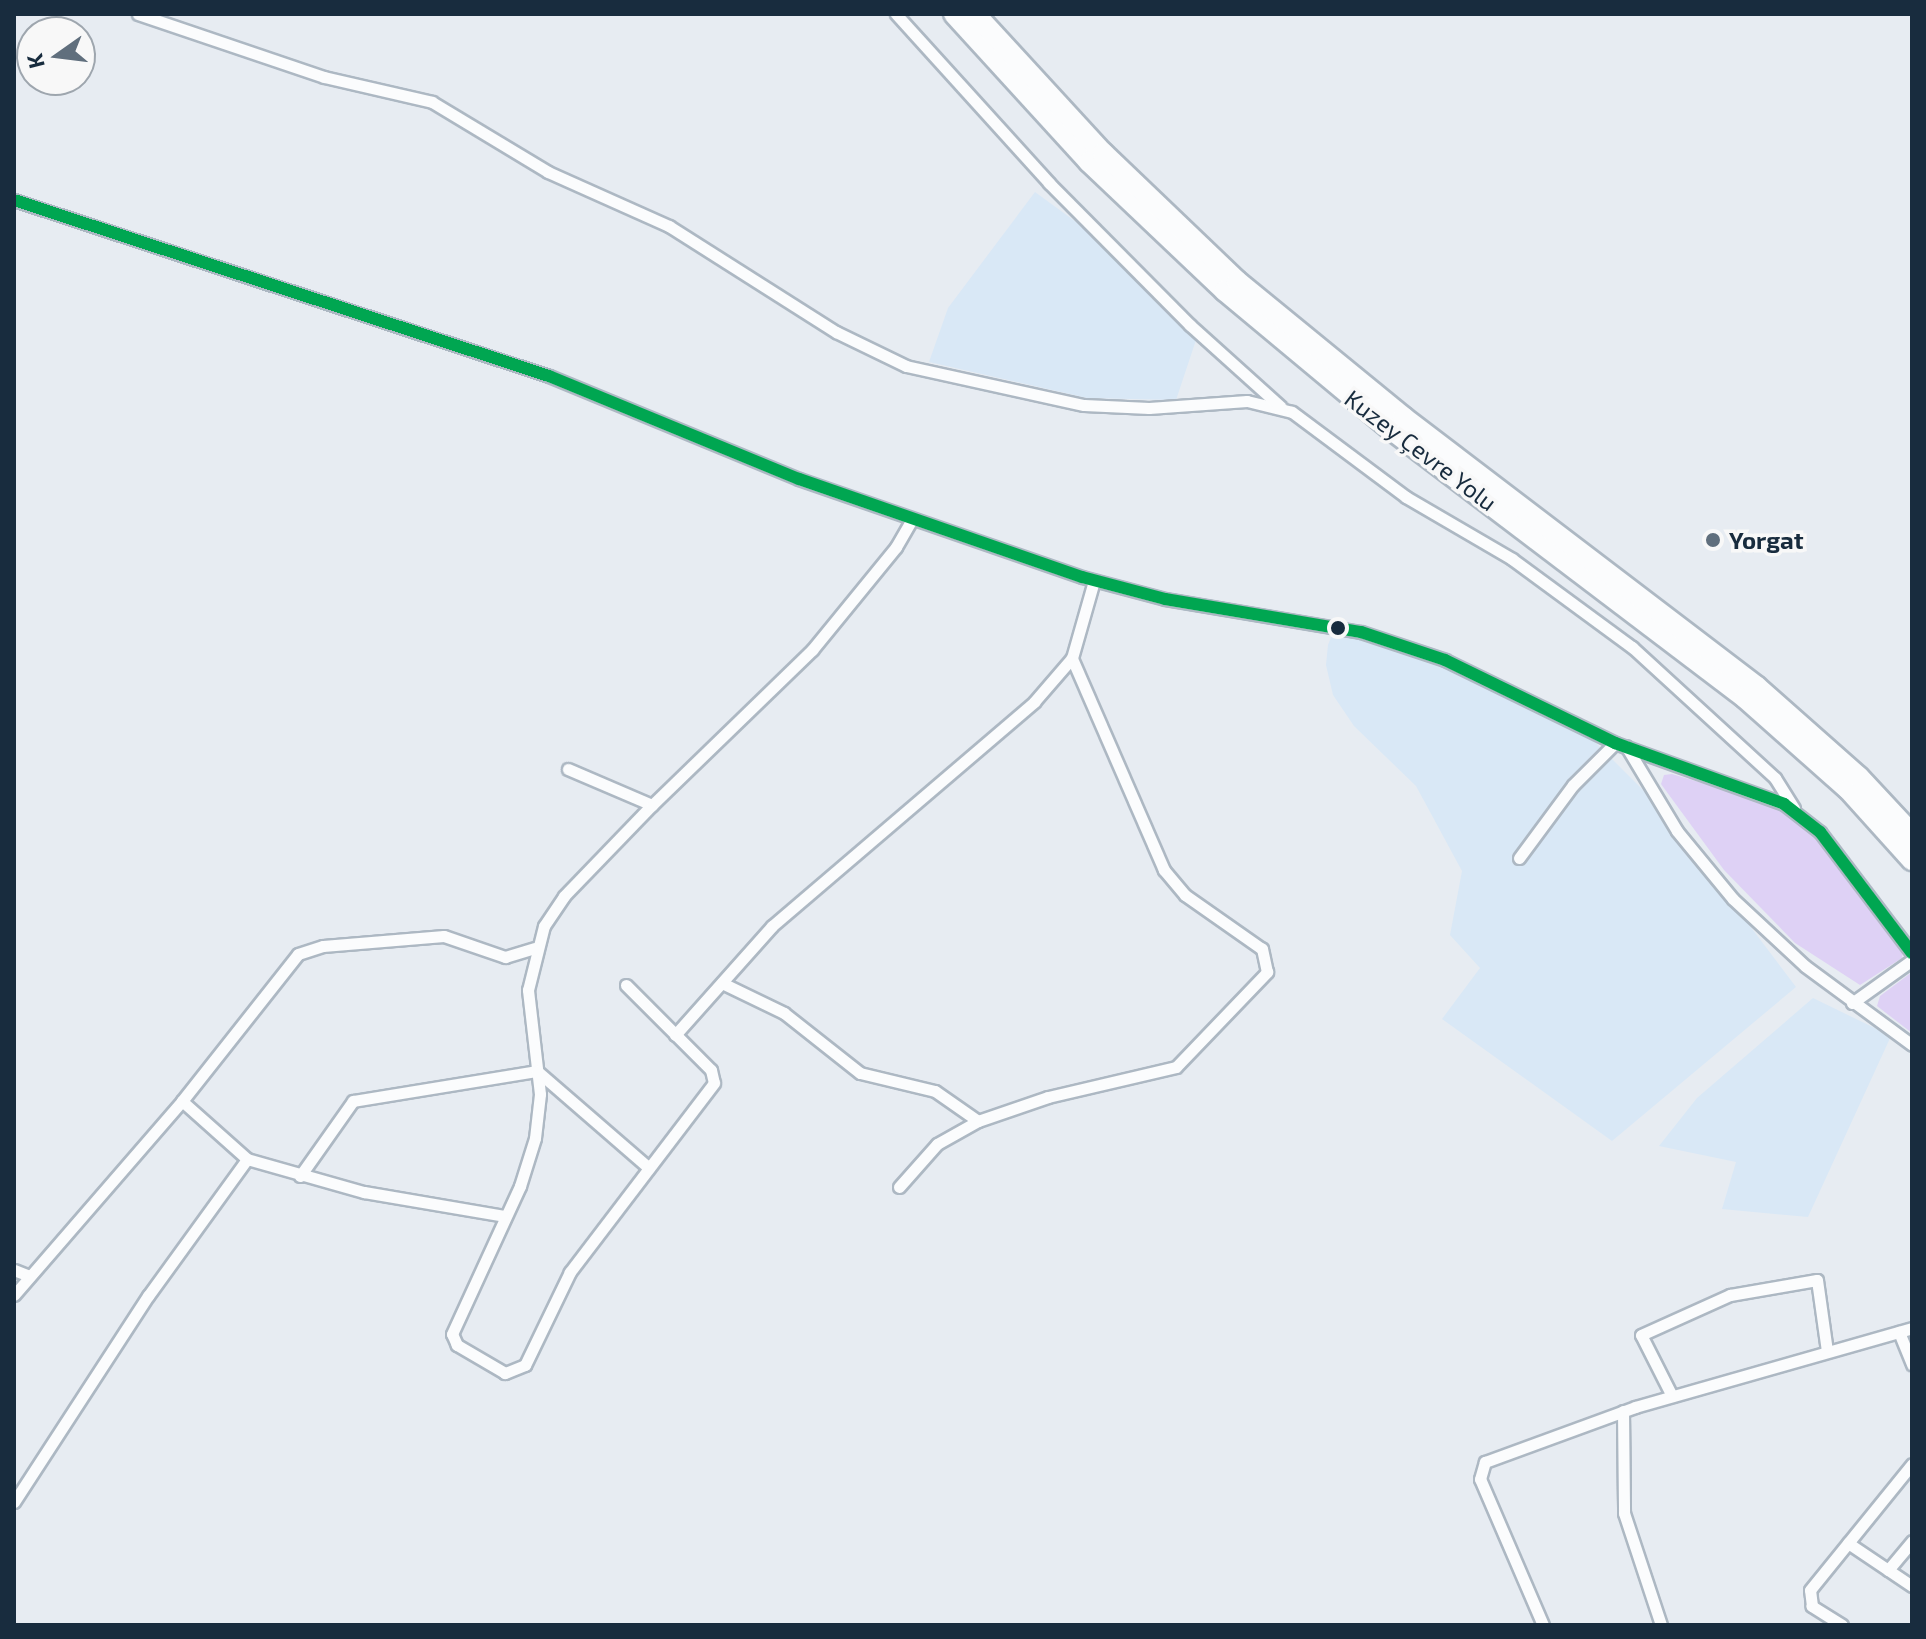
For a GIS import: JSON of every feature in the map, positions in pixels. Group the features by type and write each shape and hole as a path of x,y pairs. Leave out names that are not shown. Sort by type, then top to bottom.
{"highway":[{"name":"Kuzey Çevre Yolu","path":"954,14 1089,162 1225,291 1392,430 1745,698 1848,789 1912,860"},
{"name":"Kuzey Çevre Yolu","path":"975,14 1103,153 1237,281 1403,417 1756,686 1859,777 1912,834"}],"street":[{"path":"138,14 324,77 432,102 548,172 669,226 836,332 906,366 1084,405 1159,408 1233,400 1282,408"},
{"path":"896,14 1049,183 1190,325 1282,408 1406,497 1512,559 1632,647 1775,778 1797,812"},
{"path":"14,200 549,376 911,521 1094,581 1387,639 1508,686 1620,744 1761,792 1797,812 1820,832 1912,953"},
{"path":"626,985 711,1070 714,1083 558,1290 525,1365 510,1373 460,1347 452,1334 535,1138 537,1071 527,999 535,948 564,896 652,805 812,650 896,547 911,521"},
{"path":"675,1035 772,926 976,755 1072,658 1094,581"},
{"path":"899,1187 937,1144 978,1121 1048,1097 1176,1067 1267,972 1262,949 1185,895 1164,870 1072,658"},
{"path":"1519,858 1573,785 1620,744"},
{"path":"1620,744 1661,808 1712,876 1755,922 1852,1003 1912,1045"},
{"path":"568,769 652,805"},
{"path":"14,1295 182,1101 286,964 305,951 444,936 505,957 535,948"},
{"path":"1852,1003 1912,960"},
{"path":"722,983 784,1013 860,1073 935,1091 978,1121"},
{"path":"537,1071 649,1168"},
{"path":"300,1176 353,1101 537,1071"},
{"path":"182,1101 247,1159 300,1176 504,1216"},
{"path":"14,1502 148,1296 247,1159"},
{"path":"14,1270 30,1276"},
{"path":"1672,1396 1641,1335 1730,1295 1817,1280 1827,1351"},
{"path":"1543,1625 1480,1479 1481,1467 1488,1460 1623,1411 1912,1328"},
{"path":"1899,1332 1912,1365"},
{"path":"1623,1411 1624,1513 1661,1625"},
{"path":"1842,1625 1808,1597 1912,1464"},
{"path":"1888,1570 1912,1541"},
{"path":"1848,1543 1912,1586"}],"shaded area":[{"path":"1035,192 1124,257 1196,340 1176,400 1087,398 929,362 948,308"},
{"path":"1347,634 1459,670 1594,741 1659,806 1796,987 1612,1141 1442,1019 1480,968 1450,935 1462,871 1416,786 1354,726 1333,695 1326,665 1328,645 1332,635"},
{"path":"1672,774 1769,803 1801,821 1829,848 1903,951 1902,958 1860,985 1795,943 1724,870 1661,784 1664,775"},
{"path":"1912,972 1912,1033 1877,1006 1880,996"},
{"path":"1813,998 1891,1036 1808,1217 1722,1209 1736,1162 1659,1146 1697,1098"}],"transit line":[{"path":"14,200 549,376 799,479 1082,577 1165,599 1361,632 1445,660 1615,743 1784,804 1820,832 1912,953"}],"place":[{"name":"Yorgat","path":"1713,540"}]}
